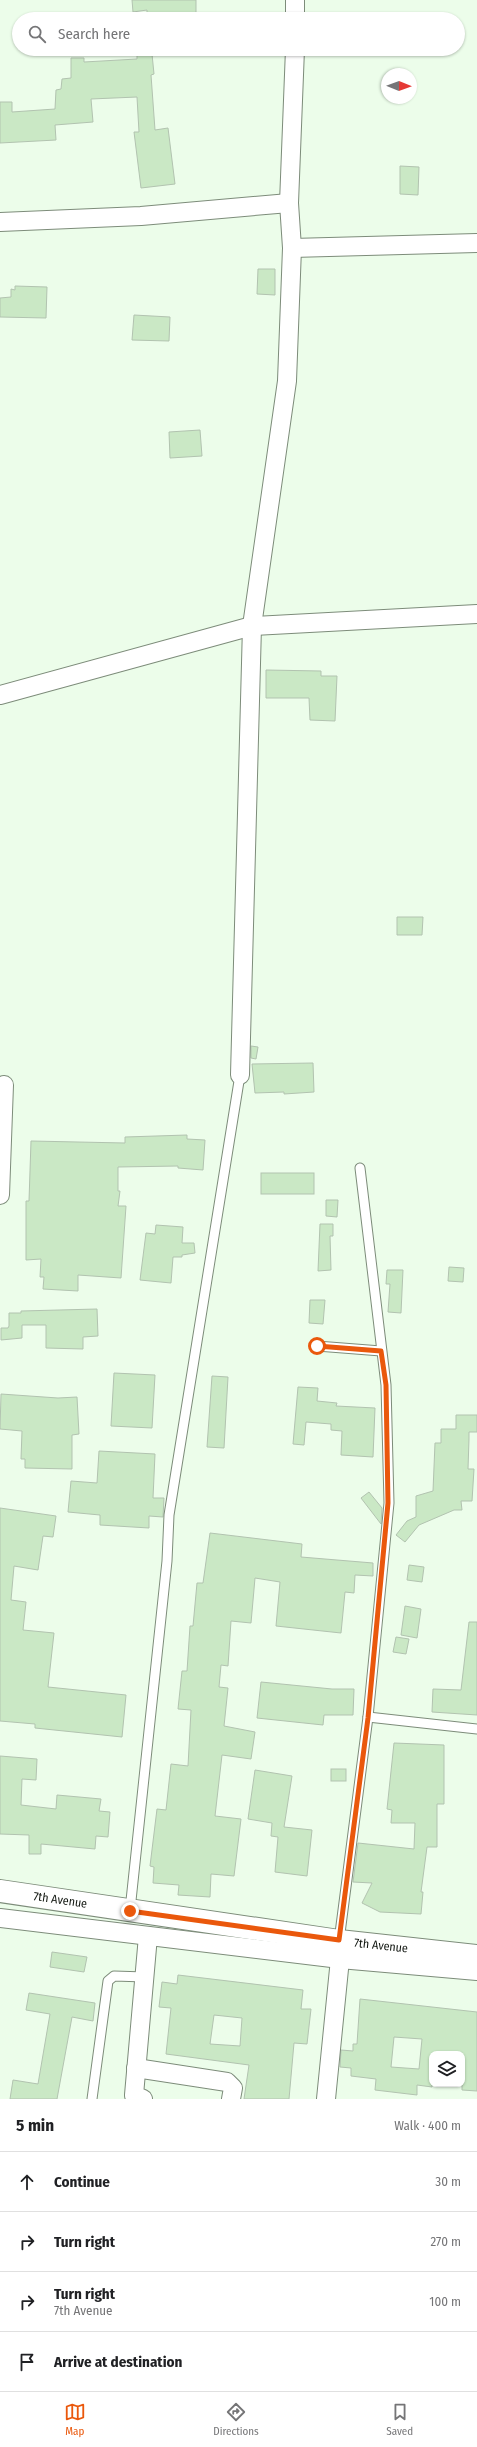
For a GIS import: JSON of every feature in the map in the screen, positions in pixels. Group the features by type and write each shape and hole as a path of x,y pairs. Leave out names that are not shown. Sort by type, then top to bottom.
{"main road":[{"name":"7th Avenue","path":"0,1891 130,1911 339,1950 477,1956"}],"street":[{"path":"295,0 295,12"},
{"path":"240,1075 252,626 287,381 292,248 289,203 295,56"},
{"path":"0,222 141,216 289,203"},
{"path":"292,248 477,242"},
{"path":"0,695 252,626 477,614"},
{"path":"0,1195 4,1085"},
{"path":"0,1918 148,1936 339,1950 477,1971"},
{"path":"143,2099 134,2095 148,1936"},
{"path":"326,2099 339,1950"},
{"path":"136,2068 227,2082 233,2088 231,2099"}],"lane":[{"path":"130,1911 167,1561 169,1515 240,1075"},
{"path":"339,1950 368,1718 388,1503 386,1385 360,1168"},
{"path":"317,1346 381,1351"},
{"path":"368,1718 477,1729"},
{"path":"92,2099 108,1981 114,1976 145,1977"}],"building":[{"path":"132,0 196,0 196,12 147,12 147,10 133,12"},
{"path":"137,56 152,56 154,74 151,75 155,130 168,128 175,184 141,188 134,132 139,132 137,97 91,99 93,122 55,125 56,140 0,143 0,102 12,102 12,112 55,109 56,90 61,89 62,79 71,78 71,58 84,58 84,62 137,59"},
{"path":"400,166 419,167 418,195 400,194"},
{"path":"258,269 275,269 275,295 257,294"},
{"path":"15,286 47,287 46,318 0,317 0,298 11,297 11,289 15,290"},
{"path":"134,315 170,317 169,341 132,340"},
{"path":"200,430 202,456 170,458 169,432"},
{"path":"266,670 321,671 321,676 337,676 335,721 310,720 309,698 266,698"},
{"path":"397,917 423,917 422,935 397,935"},
{"path":"251,1046 258,1047 256,1059 251,1058"},
{"path":"313,1063 314,1092 284,1094 284,1092 255,1093 252,1064"},
{"path":"187,1135 187,1139 205,1140 203,1170 178,1168 178,1166 118,1167 118,1191 120,1191 118,1206 126,1206 121,1278 78,1275 78,1291 43,1289 44,1277 40,1277 41,1259 26,1260 26,1201 29,1201 31,1141 125,1143 125,1137"},
{"path":"261,1173 314,1173 314,1194 261,1194"},
{"path":"326,1200 338,1200 337,1217 326,1216"},
{"path":"320,1224 333,1224 333,1236 330,1236 331,1270 318,1271"},
{"path":"156,1225 183,1227 182,1243 194,1243 195,1253 182,1255 182,1257 173,1257 171,1283 140,1280 146,1233 155,1234"},
{"path":"449,1267 464,1268 463,1282 448,1281"},
{"path":"387,1270 403,1270 401,1313 388,1312 390,1284 386,1284"},
{"path":"310,1300 325,1300 323,1324 309,1323"},
{"path":"97,1309 98,1336 83,1337 83,1349 46,1348 46,1325 22,1325 22,1338 1,1340 1,1328 8,1328 9,1326 9,1313 21,1313 21,1311"},
{"path":"114,1373 155,1375 152,1428 111,1426"},
{"path":"212,1376 228,1377 224,1448 207,1447"},
{"path":"298,1387 318,1388 317,1401 337,1403 336,1406 375,1408 373,1457 341,1455 342,1431 331,1430 331,1424 306,1422 304,1445 293,1444"},
{"path":"1,1394 58,1398 77,1397 79,1434 72,1435 72,1469 25,1468 25,1459 21,1459 22,1431 0,1429"},
{"path":"456,1415 477,1415 477,1432 469,1432 468,1469 474,1469 472,1501 461,1501 462,1510 454,1510 419,1525 405,1542 396,1535 407,1521 416,1517 416,1496 433,1491 435,1443 441,1443 441,1429 456,1429"},
{"path":"99,1451 155,1454 153,1498 164,1498 163,1517 149,1516 149,1528 100,1525 100,1515 68,1512 71,1481 97,1483"},
{"path":"369,1492 382,1508 381,1524 361,1498"},
{"path":"0,1508 56,1516 53,1537 43,1536 38,1570 14,1566 11,1600 26,1602 23,1630 54,1633 48,1687 126,1695 122,1737 35,1728 35,1724 0,1721"},
{"path":"210,1533 302,1544 301,1557 373,1563 373,1576 355,1575 354,1593 345,1592 341,1633 276,1626 280,1582 255,1578 251,1623 231,1621 228,1666 221,1665 219,1687 228,1688 224,1726 255,1732 251,1759 222,1755 215,1816 241,1819 234,1876 211,1874 210,1897 178,1895 179,1885 153,1883 154,1867 150,1866 157,1809 166,1810 171,1764 188,1766 191,1710 178,1709 182,1671 187,1671 190,1626 193,1626 197,1583 203,1583"},
{"path":"409,1565 424,1567 422,1582 407,1580"},
{"path":"405,1606 421,1609 417,1638 401,1635"},
{"path":"469,1622 477,1622 477,1715 432,1712 433,1689 461,1690"},
{"path":"396,1637 409,1639 406,1654 393,1652"},
{"path":"261,1682 332,1689 354,1689 353,1715 324,1715 323,1725 257,1718"},
{"path":"394,1743 444,1745 444,1804 437,1804 437,1847 427,1847 421,1892 423,1892 421,1914 380,1912 362,1903 372,1883 353,1882 358,1843 414,1849 415,1823 391,1823 392,1810 387,1809"},
{"path":"0,1756 37,1759 36,1780 22,1779 21,1805 56,1809 57,1795 101,1799 99,1811 110,1812 108,1837 96,1836 95,1849 41,1844 41,1854 29,1854 29,1835 0,1834"},
{"path":"331,1769 346,1769 346,1781 331,1781"},
{"path":"255,1770 292,1776 284,1827 312,1830 307,1876 275,1872 278,1837 271,1836 272,1823 248,1819"},
{"path":"52,1952 87,1957 84,1972 50,1967"},
{"path":"178,1975 303,1990 301,2009 311,2009 307,2044 294,2043 289,2099 244,2099 249,2065 166,2054 171,2008 159,2007 162,1982 177,1984","holes":["214,2015 242,2018 240,2046 210,2044"]},
{"path":"29,1993 95,2003 93,2021 72,2017 57,2099 10,2099 13,2080 38,2084 50,2014 26,2010"},
{"path":"360,1999 477,2012 477,2091 462,2090 462,2087 465,2087 465,2051 429,2051 429,2087 417,2085 417,2095 375,2090 376,2079 351,2076 351,2068 340,2067 341,2050 353,2051 353,2044 357,2044","holes":["394,2037 422,2039 419,2069 391,2067"]}],"route":[{"path":"130,1911 339,1940 368,1718 388,1503 386,1385 381,1351 317,1346"}]}
